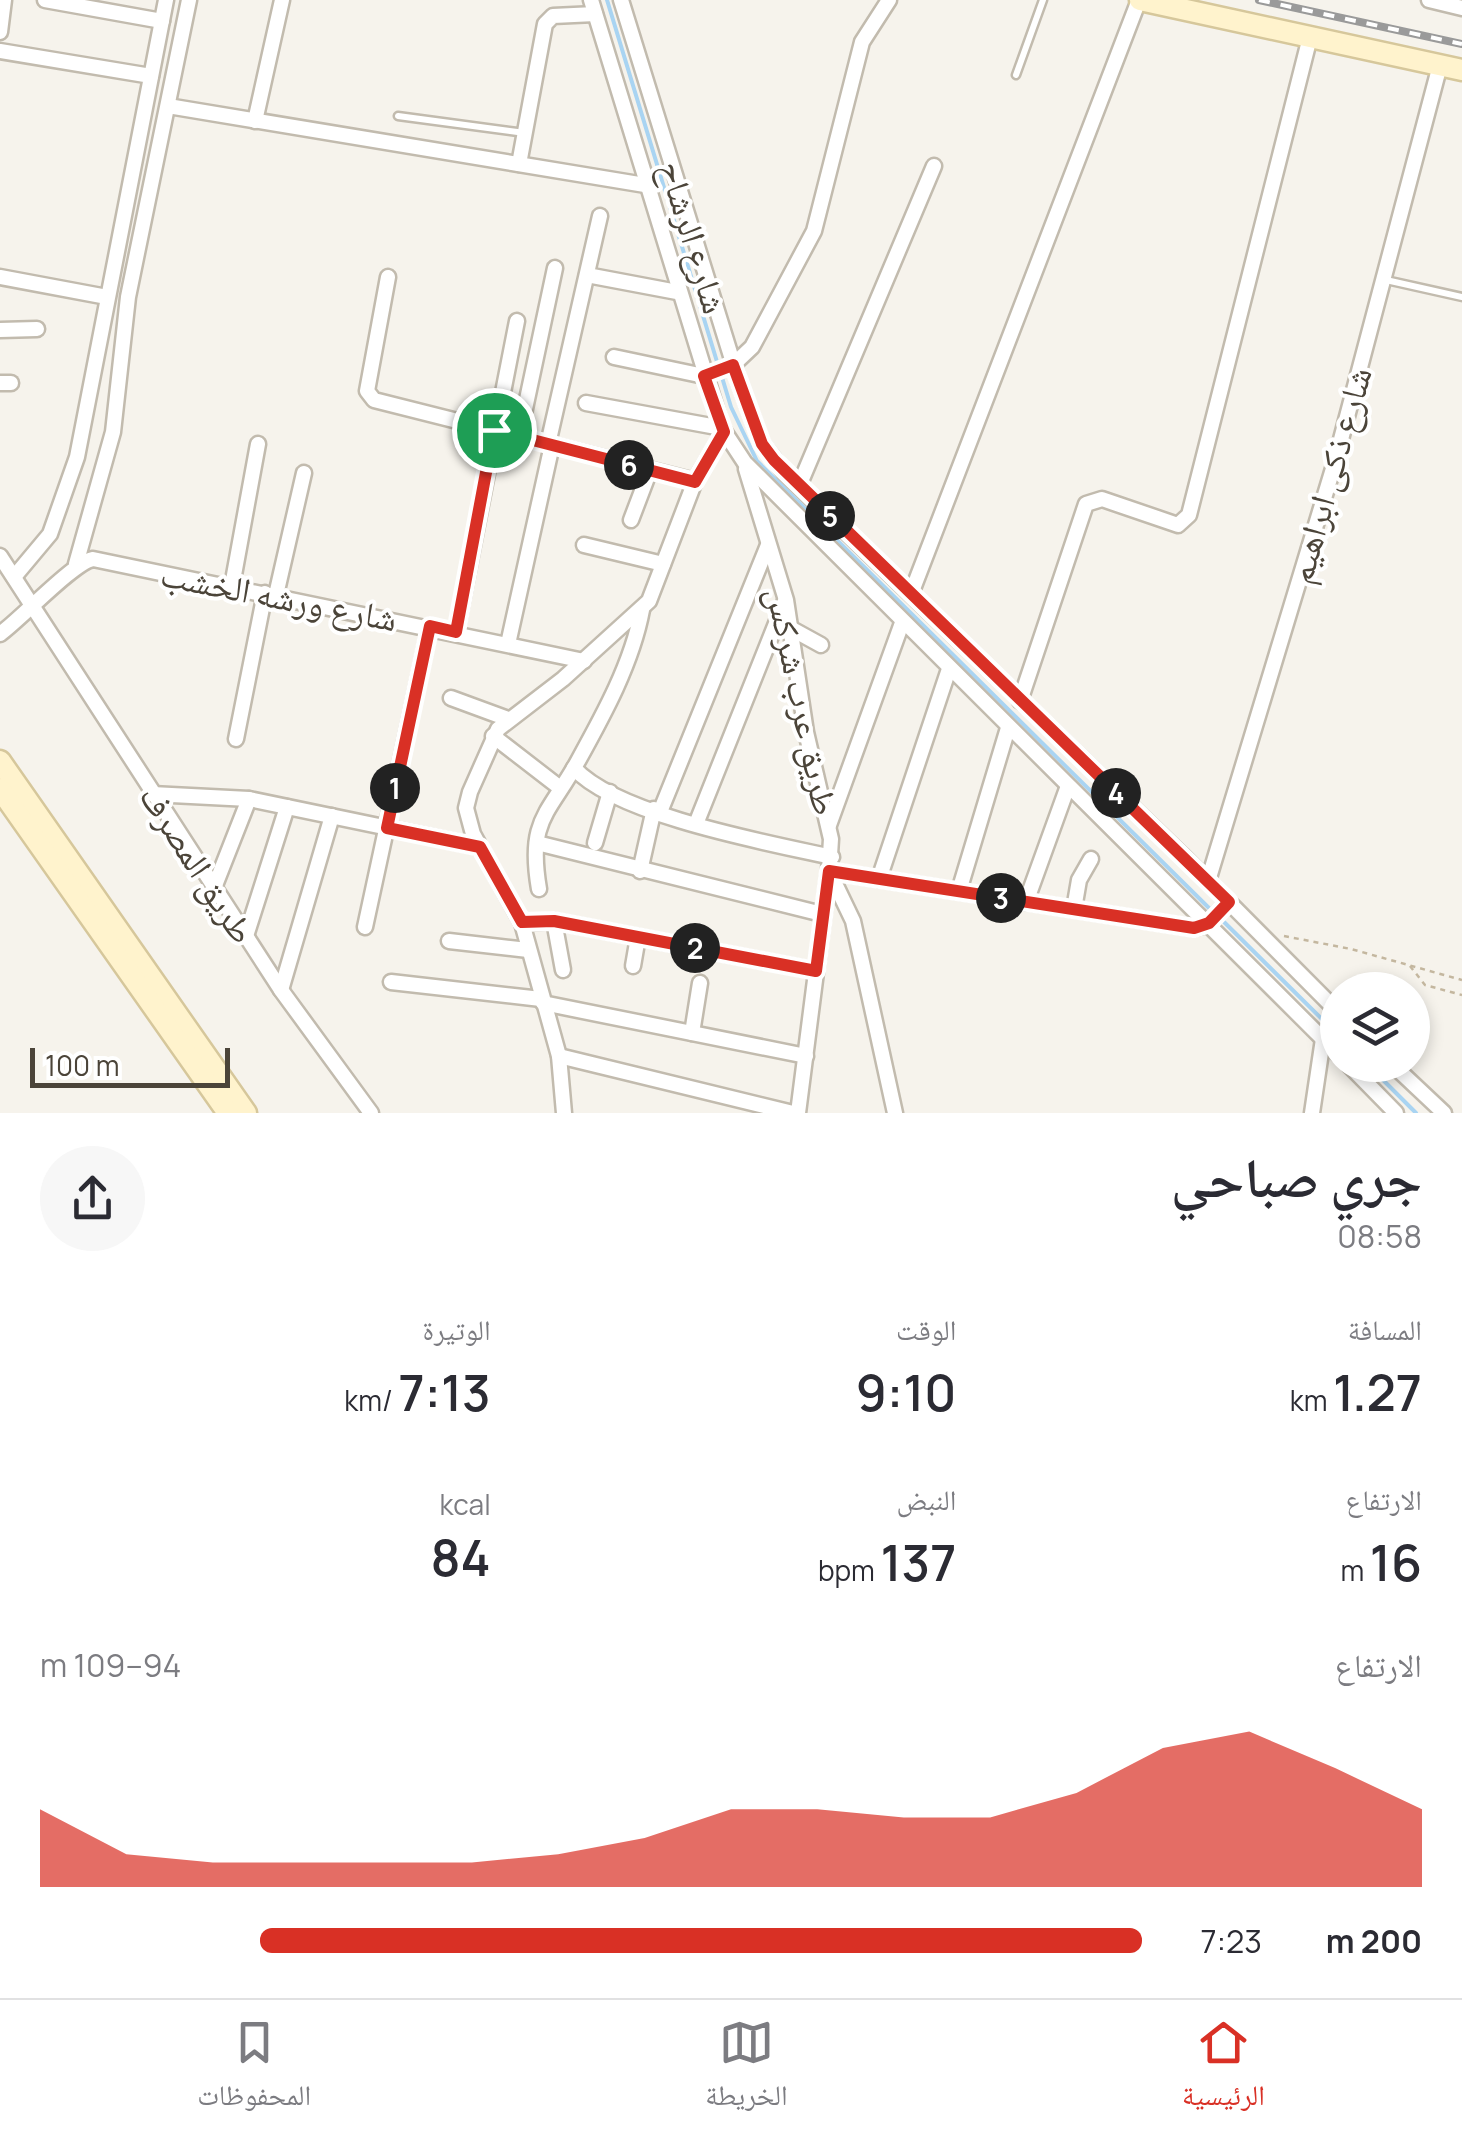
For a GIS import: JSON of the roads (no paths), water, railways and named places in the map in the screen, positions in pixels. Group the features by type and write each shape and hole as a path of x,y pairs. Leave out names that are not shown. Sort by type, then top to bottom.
{"main road":[{"path":"1139,0 1462,70"},
{"path":"0,761 246,1113"},
{"path":"0,788 228,1113"}],"street":[{"path":"0,32 4,0"},
{"path":"45,0 162,21"},
{"path":"14,577 50,534 70,482 166,0"},
{"path":"0,634 36,607 76,564 113,432 128,297 189,0"},
{"path":"255,120 282,0"},
{"name":"شارع الرشاح","path":"621,0 733,365 762,444 799,486 1320,994"},
{"path":"614,357 704,376 733,365 752,347 814,231 862,42 889,0"},
{"path":"911,594 1139,0"},
{"path":"1429,0 1462,8"},
{"path":"519,164 547,21 593,7 704,376 722,430 745,464 1008,728 1210,921 1320,1036"},
{"path":"1020,702 1086,504 1102,499 1178,526 1189,515 1310,37"},
{"path":"158,44 179,49"},
{"path":"0,51 151,76"},
{"name":"شارع ذكى ابراهيم","path":"1208,882 1385,279 1440,65"},
{"path":"168,106 645,186"},
{"path":"799,486 934,166"},
{"path":"129,183 151,188"},
{"path":"508,644 600,216"},
{"path":"519,437 556,268"},
{"path":"587,275 677,292"},
{"path":"0,276 107,297"},
{"path":"388,278 367,390 374,400 695,482"},
{"path":"456,632 516,321"},
{"path":"0,330 37,328"},
{"path":"586,404 722,430"},
{"path":"540,889 537,844 541,817 574,768 617,686 642,610 695,482 722,430"},
{"path":"232,586 258,444"},
{"name":"طريق عرب شركس","path":"745,464 786,600 806,732 829,825 830,864 854,921 894,1113"},
{"path":"631,520 650,470"},
{"path":"236,739 304,473"},
{"path":"70,482 96,492"},
{"path":"584,545 663,564"},
{"path":"640,871 657,810 768,545"},
{"name":"طريق المصرف","path":"0,556 214,888 371,1113"},
{"name":"شارع ورشه الخشب","path":"76,564 104,561 584,661"},
{"path":"696,824 786,600"},
{"path":"564,1113 560,1056 522,922 480,847 466,808 474,777 494,736 508,719 642,610"},
{"path":"829,825 902,623"},
{"path":"365,927 430,626"},
{"path":"790,628 822,645"},
{"path":"879,878 949,669"},
{"path":"451,698 508,719"},
{"path":"959,891 1008,728"},
{"path":"494,736 559,787"},
{"path":"574,768 610,792 657,810 879,878 1194,928 1210,921 1227,904"},
{"path":"1026,902 1068,786"},
{"path":"594,843 610,792"},
{"path":"152,794 248,799 480,847"},
{"path":"214,888 248,799"},
{"path":"246,936 287,807"},
{"path":"282,990 332,816"},
{"path":"537,844 822,914"},
{"path":"1074,909 1079,880 1091,858"},
{"path":"560,1056 796,1113 830,864"},
{"path":"522,922 554,921 816,971"},
{"path":"554,921 563,970"},
{"path":"633,966 638,937"},
{"path":"448,941 528,950"},
{"path":"391,982 542,1001 806,1056"},
{"path":"692,1033 700,983"},
{"path":"1312,1113 1320,1059"},
{"path":"1366,1082 1396,1113"},
{"path":"1411,1082 1444,1113"}],"lane":[{"path":"1016,75 1043,0"},
{"path":"398,116 525,133"},
{"path":"1385,279 1462,297"}],"waterway":[{"path":"607,0 718,365"},
{"path":"721,374 731,407 757,461 1213,912"},
{"path":"1220,918 1320,1017"},
{"path":"1385,1082 1416,1113"}],"railway":[{"path":"1259,0 1462,44"}]}
